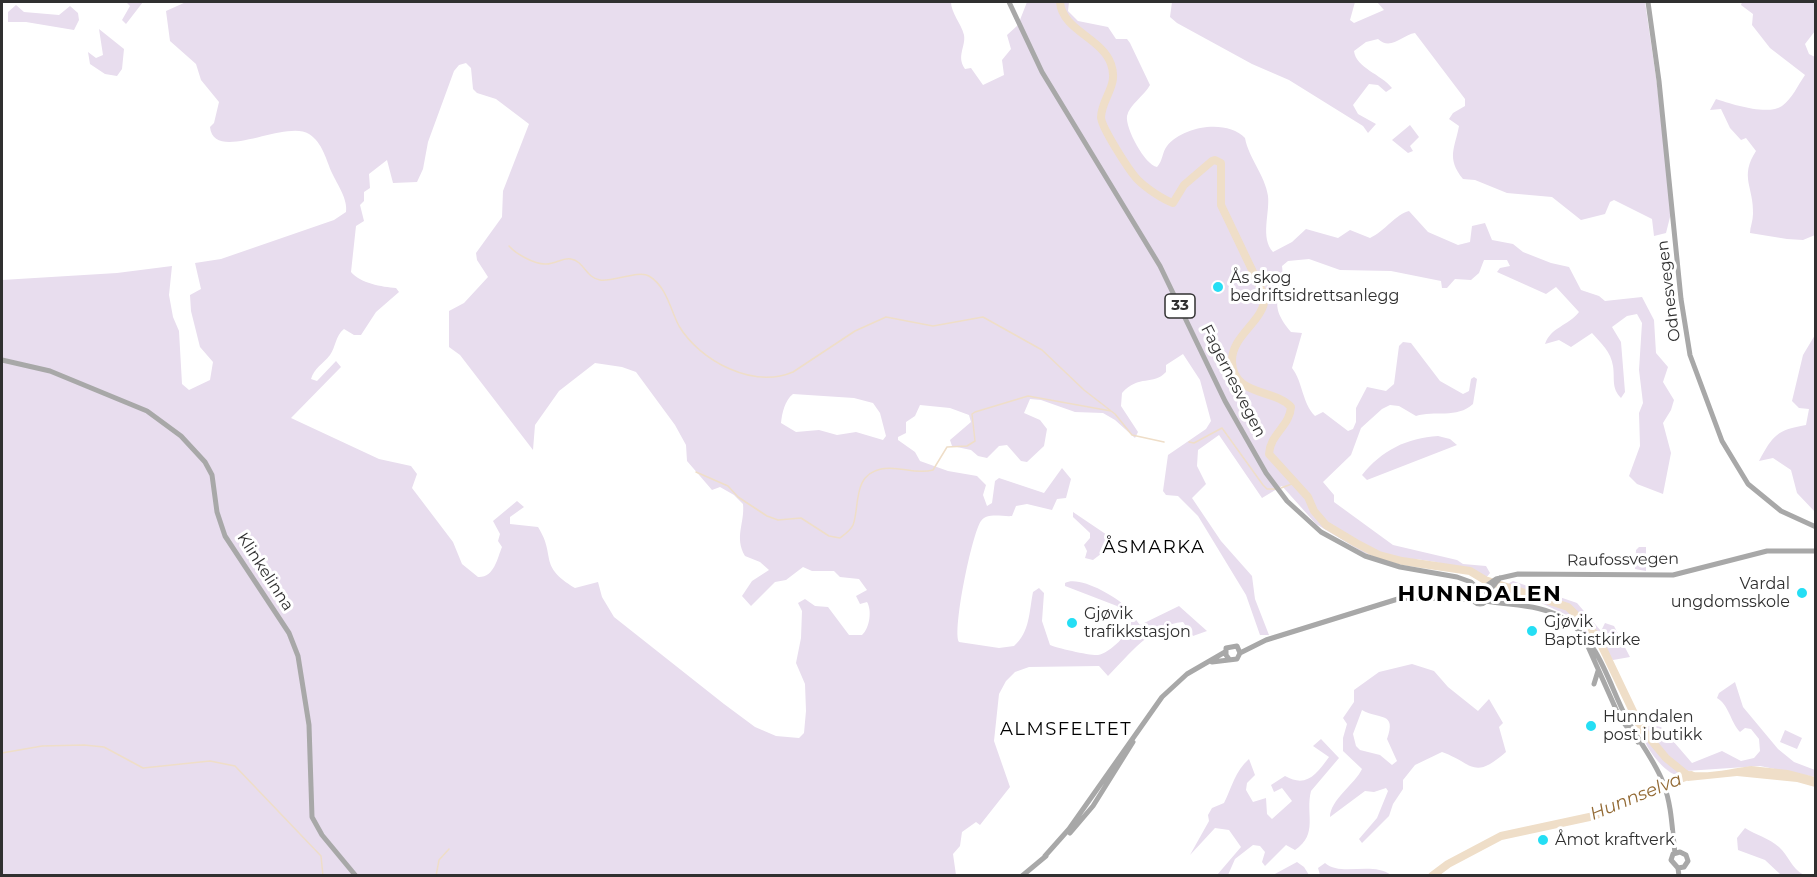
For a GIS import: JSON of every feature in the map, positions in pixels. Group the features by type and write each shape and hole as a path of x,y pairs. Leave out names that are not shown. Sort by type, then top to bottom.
{"main road":[{"name":"Fagernesvegen","path":"1009,2 1042,72 1160,266 1225,400 1266,473 1287,501 1321,531 1365,556 1400,567 1466,580 1479,593"},
{"name":"Odnesvegen","path":"1648,2 1659,81 1681,299 1690,355 1722,441 1741,475 1767,502 1815,527"},
{"name":"Klinkelinna","path":"2,360 50,371 147,411 181,436 205,462 212,475 217,512 225,536 289,633 298,656 310,734 312,817 322,835 356,876"},
{"name":"Raufossvegen","path":"1479,593 1500,578 1526,574 1673,575 1767,551 1815,551"},
{"path":"1210,662 1237,659 1240,653 1256,645 1401,598 1456,599 1479,593 1486,601"},
{"name":"33","path":"1501,602 1479,593 1479,604 1486,601 1501,602 1552,612 1580,633 1598,656 1641,745 1661,777 1678,852 1688,858 1681,867 1681,876"},
{"name":"33","path":"1580,633 1623,723 1641,745"},
{"path":"1022,876 1045,856 1069,829 1156,705 1181,679 1225,652 1229,646 1256,645"},
{"path":"1236,646 1240,653"},
{"path":"1225,652 1229,659"},
{"path":"1594,684 1599,670"},
{"name":"33","path":"1678,852 1672,863 1681,867"}],"shaded area":[{"path":"126,2 143,2 126,24 122,20 130,6"},
{"path":"186,2 951,2 964,35 962,64 965,69 971,68 983,85 1004,75 1002,60 1011,49 1007,35 1018,25 1027,2 1069,2 1068,11 1078,21 1108,27 1116,39 1127,39 1130,43 1150,85 1128,112 1127,122 1137,145 1152,165 1157,167 1165,148 1174,139 1194,130 1205,127 1227,128 1245,138 1268,196 1266,233 1273,252 1292,242 1306,229 1338,238 1350,230 1370,238 1409,211 1428,232 1458,245 1470,242 1472,226 1485,223 1492,240 1513,244 1523,252 1569,267 1581,290 1599,296 1605,301 1642,297 1654,320 1656,353 1668,367 1663,382 1674,400 1663,423 1671,453 1663,494 1637,484 1629,476 1640,446 1639,413 1643,403 1639,370 1642,323 1637,314 1627,316 1612,327 1621,342 1625,392 1621,398 1615,387 1610,356 1592,333 1571,347 1559,340 1545,344 1555,330 1579,312 1556,287 1546,294 1497,272 1500,268 1510,266 1507,260 1484,260 1479,273 1471,280 1455,279 1447,288 1442,288 1441,281 1391,271 1340,270 1309,259 1288,261 1282,266 1277,305 1283,321 1291,332 1302,333 1292,368 1307,405 1315,416 1323,412 1348,431 1353,429 1356,422 1356,408 1367,387 1386,391 1394,384 1399,346 1403,342 1411,343 1440,381 1463,394 1469,391 1471,379 1474,377 1477,379 1473,404 1467,409 1453,413 1416,416 1399,406 1390,405 1382,409 1361,428 1351,455 1323,482 1334,495 1334,502 1393,545 1457,560 1463,564 1486,566 1490,573 1486,578 1477,573 1416,559 1403,565 1364,553 1316,524 1282,486 1262,498 1219,435 1198,450 1197,466 1206,484 1192,498 1221,541 1252,576 1255,599 1269,635 1260,635 1246,595 1198,516 1178,496 1166,495 1163,491 1168,455 1206,429 1211,421 1200,380 1183,354 1166,365 1166,372 1161,376 1134,384 1122,393 1121,406 1138,432 1135,438 1115,420 1103,413 1075,412 1041,400 1030,399 1024,413 1040,420 1047,429 1044,446 1027,462 1021,461 1007,445 999,446 987,458 978,456 971,450 952,446 950,440 971,422 969,415 950,408 920,405 915,416 906,422 906,433 898,437 898,440 915,452 920,461 948,471 977,476 986,485 983,495 987,506 992,503 995,481 999,478 1044,493 1062,468 1071,479 1066,498 1057,499 1052,510 1027,504 1016,506 1012,516 991,516 981,521 973,543 964,582 958,620 959,642 999,648 1014,646 1026,628 1033,592 1039,588 1044,593 1042,621 1050,645 1089,654 1103,653 1123,637 1131,622 1117,606 1065,586 1065,583 1071,581 1096,587 1113,597 1125,606 1140,625 1179,606 1207,631 1193,636 1183,622 1171,624 1141,642 1108,676 1099,666 1029,667 1015,672 1006,681 999,694 994,741 1010,787 980,825 976,822 962,832 960,846 953,854 956,875 2,876 2,280 117,273 172,266 169,295 173,317 179,331 182,384 189,390 210,380 213,362 200,347 191,311 190,295 201,289 195,263 221,259 334,220 346,212 344,197 324,152 309,134 298,131 284,132 237,142 224,142 214,137 210,127 214,123 219,102 201,80 196,64 170,41 166,11","holes":["466,63 471,68 473,89 477,93 496,99 529,124 503,191 502,217 476,253 477,260 488,277 464,303 449,311 449,347 460,355 533,450 535,425 559,391 595,363 622,367 636,372 675,425 686,445 687,461 712,490 720,487 734,495 743,504 740,536 742,549 745,556 760,562 769,570 752,581 742,596 751,606 775,582 786,580 803,567 812,571 834,571 840,577 859,579 867,590 856,596 860,604 867,602 870,614 867,628 862,635 849,635 828,607 815,606 805,599 798,603 802,611 801,638 796,663 805,684 806,711 804,733 799,738 776,736 755,727 724,704 614,617 602,597 598,582 575,588 563,580 552,567 538,527 510,524 510,517 524,507 517,501 493,521 500,534 498,541 502,547 491,571 478,577 462,564 453,542 412,488 417,474 411,466 379,459 291,418 341,367 336,361 317,381 311,379 316,369 330,355 341,332 344,329 354,335 361,335 376,312 399,292 396,288 366,282 351,272 356,226 364,221 360,205 364,201 364,192 370,188 369,174 387,160 393,183 417,182 423,169 428,142 454,71 459,65","793,394 854,398 873,403 880,413 886,436 883,440 856,432 837,435 819,430 796,432 781,423 786,403"]},
{"path":"1172,2 1355,2 1350,20 1354,23 1384,10 1377,2 1645,2 1657,84 1671,213 1666,233 1654,236 1652,219 1614,200 1610,202 1605,214 1581,220 1552,197 1507,193 1475,180 1463,179 1453,159 1459,126 1449,119 1453,113 1465,106 1465,99 1415,33 1392,43 1378,39 1366,42 1354,51 1359,62 1392,88 1386,92 1378,85 1369,84 1353,105 1358,114 1376,124 1368,133 1363,126 1289,80 1252,64 1177,23 1170,17"},
{"path":"1742,2 1815,2 1815,31 1805,44 1809,54 1815,57 1815,235 1803,240 1750,233 1753,205 1748,182 1748,168 1756,151 1746,138 1741,140 1730,128 1721,109 1710,110 1716,99 1749,108 1776,109 1789,100 1805,75 1770,48 1752,25 1753,14 1741,5"},
{"path":"16,5 24,12 59,15 70,6 78,13 79,20 74,30 26,22 8,22 8,12"},
{"path":"99,29 124,49 122,69 117,76 105,74 90,64 88,52 96,58 103,55"},
{"path":"1410,125 1419,137 1410,146 1413,151 1408,153 1392,140"},
{"path":"1815,335 1815,512 1797,493 1791,470 1773,458 1759,461 1777,435 1788,429 1806,425 1809,409 1799,408 1792,401 1803,355"},
{"path":"1438,436 1450,439 1457,445 1367,480 1362,475 1378,459 1396,447 1416,439"},
{"path":"1073,512 1113,539 1106,550 1093,560 1085,558 1087,551 1084,545 1090,538 1090,533 1073,517"},
{"path":"1639,547 1646,547 1646,571 1635,569 1636,550"},
{"path":"1513,581 1577,603 1601,631 1605,623 1614,626 1630,657 1613,660 1569,616 1541,603 1502,591 1504,586"},
{"path":"1412,664 1434,671 1448,687 1478,711 1489,699 1503,723 1499,727 1506,752 1495,761 1479,768 1442,752 1415,765 1403,780 1403,789 1393,804 1389,816 1362,843 1359,839 1377,818 1388,791 1386,788 1374,792 1365,791 1330,817 1338,798 1362,769 1343,751 1343,738 1347,724 1343,718 1354,702 1354,690 1379,672","holes":["1362,710 1385,718 1390,724 1387,739 1397,761 1392,765 1380,755 1360,750 1356,746 1353,734"]},
{"path":"1735,682 1743,707 1778,749 1794,762 1815,770 1815,777 1760,766 1686,771 1676,775 1658,762 1645,742 1649,737 1645,728 1651,725 1661,727 1692,763 1722,751 1741,761 1754,758 1760,751 1759,739 1751,729 1745,728 1740,732 1724,705 1717,698 1719,693"},
{"path":"1785,730 1802,738 1797,749 1780,742"},
{"path":"1321,739 1339,758 1311,791 1309,830 1302,844 1295,850 1286,845 1265,866 1262,862 1265,852 1260,846 1253,845 1235,859 1228,875 1217,875 1241,847 1229,830 1215,828 1190,855 1209,821 1208,815 1212,808 1224,803 1237,774 1249,759 1255,775 1247,783 1246,790 1253,802 1266,798 1267,814 1272,819 1292,801 1282,788 1274,792 1271,785 1285,776 1299,781 1315,774 1329,757 1313,746"},
{"path":"1751,766 1788,770 1815,777 1815,787 1797,782 1737,776 1688,781 1680,775 1682,768 1688,771 1705,772"},
{"path":"1745,828 1775,844 1804,875 1781,875 1765,860 1738,850 1737,838"},
{"path":"1297,862 1309,875 1273,875"},
{"path":"1325,863 1339,869 1375,869 1391,875 1320,875 1318,868"}],"waterway":[{"path":"1060,2 1062,12 1068,20 1100,47 1111,64 1113,79 1102,110 1102,122 1138,180 1154,193 1173,203 1184,185 1212,161 1221,163 1221,205 1265,297 1259,314 1233,352 1234,373 1239,381 1247,386 1284,401 1291,407 1290,414 1273,441 1269,454 1308,497 1314,511 1326,525 1379,555 1402,561 1470,571 1485,580 1568,607 1597,636 1641,728 1666,758 1687,775"},
{"path":"509,246 526,258 541,264 568,259 575,260 595,279 612,279 639,274 649,276 664,292 679,326 700,350 729,368 761,377 793,372 855,331 886,317 933,326 983,317 1042,350 1084,390 1115,414 1132,435 1164,442"},
{"path":"696,472 728,486 738,497 767,516 778,520 801,518 829,536 840,538 853,525 859,492 865,478 872,472 888,468 933,470 947,447 967,446 975,441 972,414 975,412 1028,396 1111,411"},
{"path":"1189,442 1194,443 1222,428 1263,485 1267,489 1277,489"},
{"path":"1281,488 1297,482"},
{"path":"2,753 42,746 84,745 104,747 143,768 210,761 235,766 321,856 323,876"},
{"name":"Hunnselva","path":"1432,876 1448,864 1501,836 1594,816 1650,790 1691,775"},
{"path":"436,876 439,860 449,849"}],"place":[{"name":"Ås skog bedriftsidrettsanlegg","path":"1218,287"},
{"name":"Vardal ungdomsskole","path":"1802,593"},
{"name":"Gjøvik trafikkstasjon","path":"1072,623"},
{"name":"Gjøvik Baptistkirke","path":"1532,631"},
{"name":"Hunndalen post i butikk","path":"1591,726"},
{"name":"Åmot kraftverk","path":"1543,840"}],"district":[{"name":"ÅSMARKA","path":"1154,548"},
{"name":"HUNNDALEN","path":"1480,595"},
{"name":"ALMSFELTET","path":"1066,730"}]}
